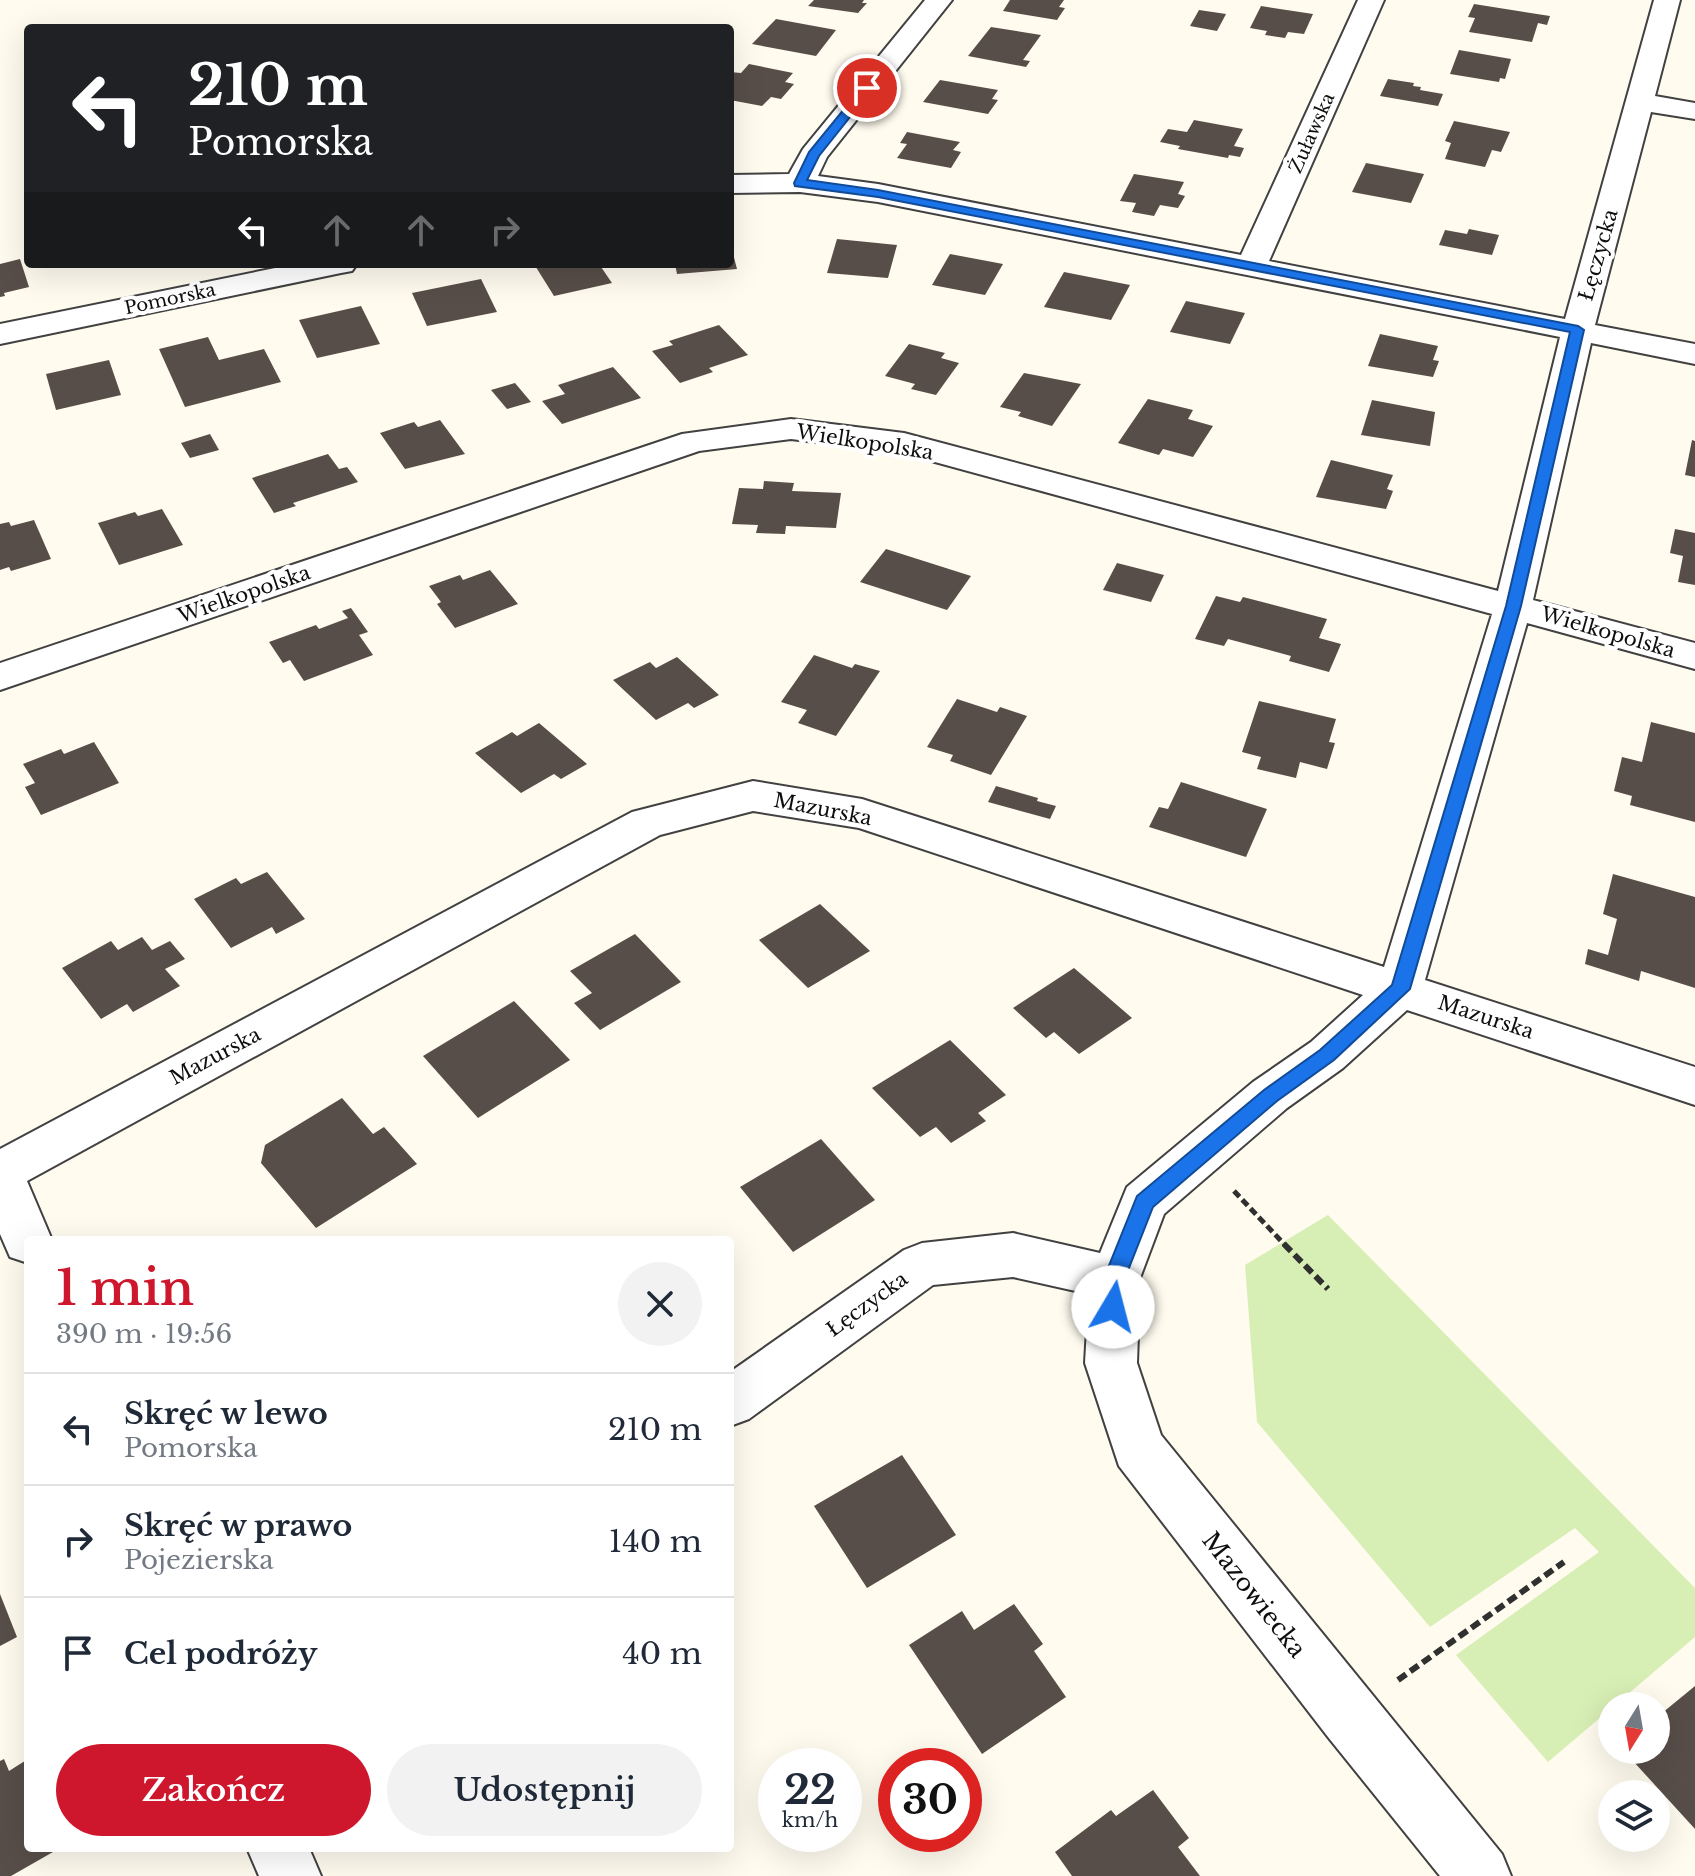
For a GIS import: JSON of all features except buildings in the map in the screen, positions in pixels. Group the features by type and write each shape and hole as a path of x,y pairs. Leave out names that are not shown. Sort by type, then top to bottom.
{"street":[{"path":"800,183 813,155 939,0"},
{"name":"Żuławska","path":"1252,265 1371,0"},
{"name":"Łęczycka","path":"1400,989 1513,606 1578,330 1667,0"},
{"path":"1641,102 1695,111"},
{"path":"734,184 800,183 878,193 1695,354"},
{"name":"Pomorska","path":"0,334 322,268"},
{"name":"Wielkopolska","path":"0,677 694,441 791,429 904,443 1695,656"},
{"name":"Mazurska","path":"0,1172 647,823 753,796 862,814 1695,1086"},
{"path":"1115,1278 1144,1202 1270,1095 1327,1055 1400,989"},
{"path":"0,1172 26,1236"},
{"name":"Łęczycka","path":"734,1399 922,1265 1013,1255 1115,1278"},
{"name":"Mazowiecka","path":"1115,1278 1111,1363 1138,1448 1349,1716 1480,1876"},
{"path":"280,1852 290,1876"}],"path":[{"path":"1200,1156 1328,1289"},
{"path":"1349,1716 1564,1562"}],"green space":[{"path":"1328,1215 1695,1588 1695,1637 1630,1692 1598,1692 1598,1719 1548,1762 1456,1655 1599,1552 1575,1528 1430,1627 1257,1422 1245,1265"}],"route":[{"path":"867,88 813,155 800,183 878,193 1578,330 1513,606 1400,989 1327,1055 1270,1095 1144,1202 1115,1278 1113,1307"}]}
